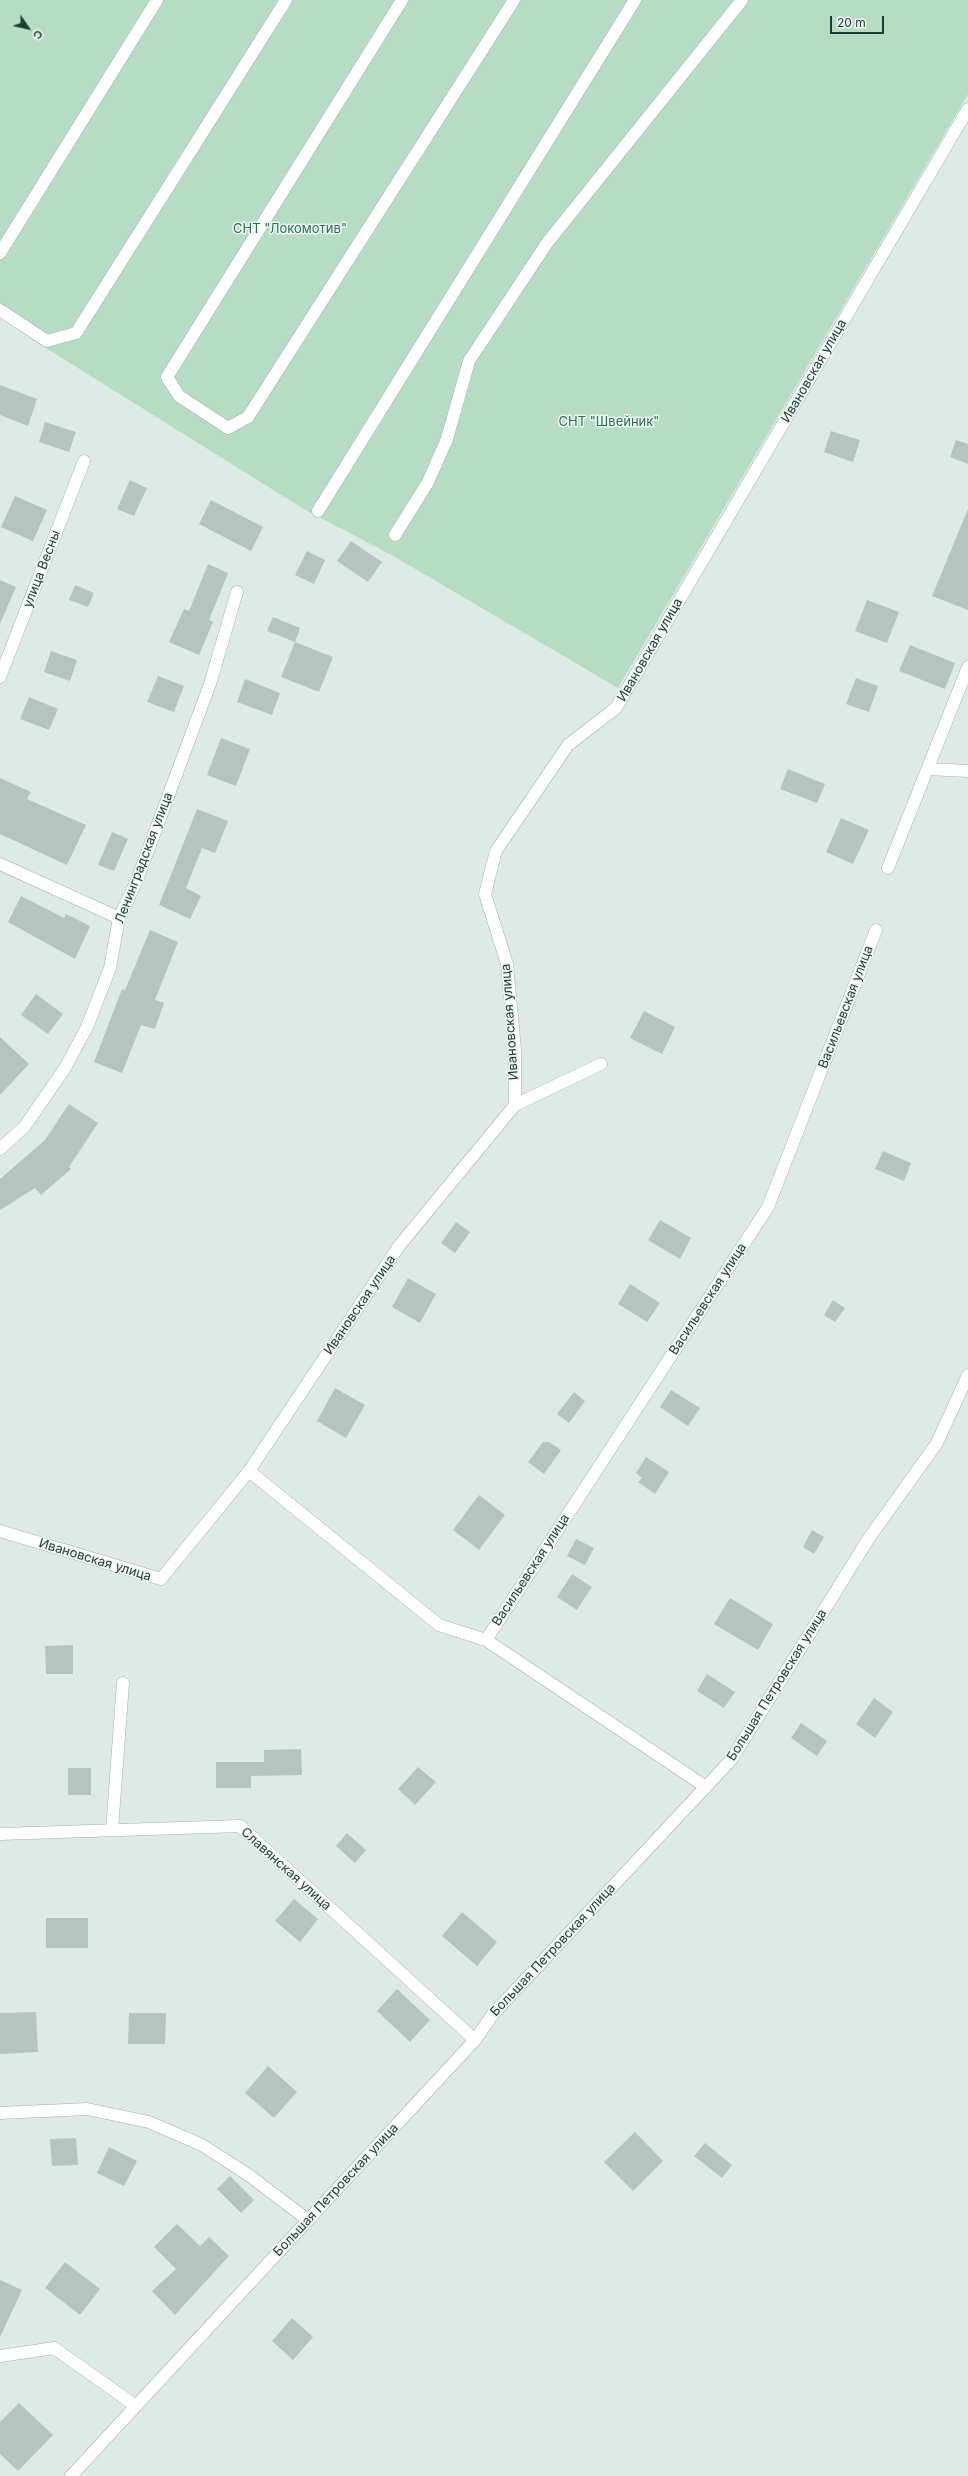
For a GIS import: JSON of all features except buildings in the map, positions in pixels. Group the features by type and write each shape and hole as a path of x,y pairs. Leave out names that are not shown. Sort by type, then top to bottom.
{"street":[{"path":"0,253 157,0"},
{"path":"0,310 47,341 76,333 286,0"},
{"path":"402,0 167,377 179,396 228,428 248,417 514,0"},
{"path":"318,511 635,0"},
{"path":"395,535 428,482 447,439 469,361 547,243 742,0"},
{"name":"Ивановская улица","path":"0,1531 161,1580 249,1471 399,1246 515,1105 515,1049 507,964 485,894 496,851 568,745 616,708 968,110"},
{"name":"улица Весны","path":"0,677 84,461"},
{"name":"Ленинградская улица","path":"0,1149 25,1126 65,1068 87,1027 110,968 119,918 137,880 210,684 237,592"},
{"path":"888,868 968,667"},
{"path":"928,769 968,771"},
{"path":"0,864 119,918"},
{"name":"Васильевская улица","path":"486,1640 768,1207 876,930"},
{"path":"515,1105 601,1064"},
{"name":"Большая Петровская улица","path":"71,2476 475,2040 493,2014 732,1760 869,1538 937,1443 968,1375"},
{"path":"249,1471 439,1625 486,1640 706,1787"},
{"path":"112,1830 123,1683"},
{"name":"Славянская улица","path":"0,1834 240,1826 475,2040"},
{"path":"0,2113 87,2109 149,2122 202,2145 250,2176 308,2220"},
{"path":"0,2356 54,2348 136,2406"}],"green space":[{"path":"0,0 968,0 968,94 618,688 395,557 302,508 33,340 0,315"}],"park label":[{"name":"СНТ \"Локомотив\"","path":"290,229"},
{"name":"СНТ \"Швейник\"","path":"609,422"}]}
